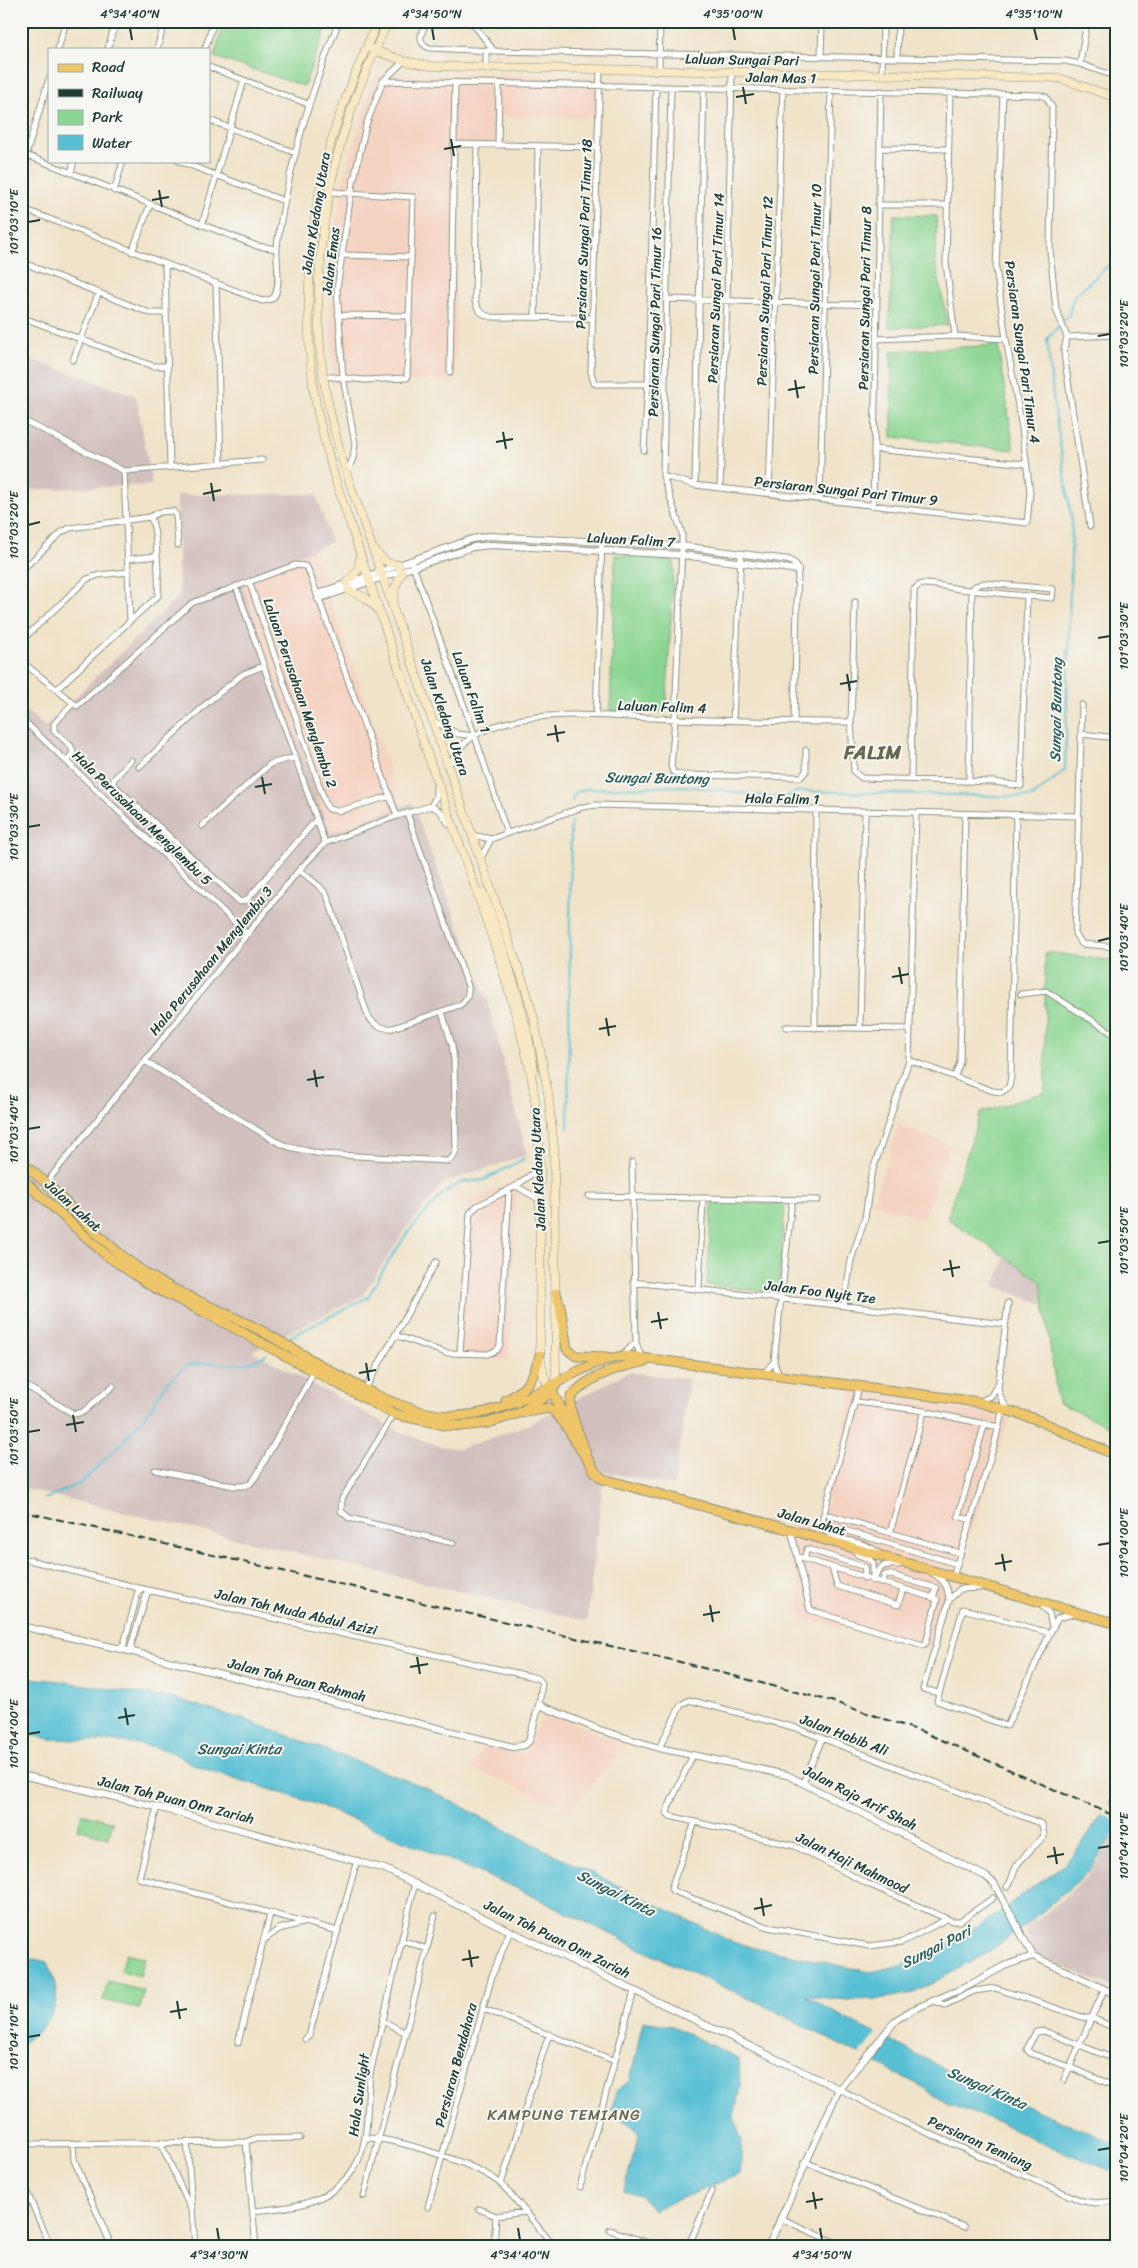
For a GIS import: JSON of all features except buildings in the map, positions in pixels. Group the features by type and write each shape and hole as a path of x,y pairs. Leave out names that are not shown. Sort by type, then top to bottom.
{"main road":[{"name":"Jalan Kledang Utara","path":"378,21 345,99 328,153 310,262 308,319 312,377 334,479 510,993 530,1072 540,1168 540,1355 544,1376 553,1387"},
{"name":"Jalan Kledang Utara","path":"388,21 354,102 338,154 330,192 319,266 318,319 323,376 334,431 347,475 525,987 534,1018 548,1093 554,1147 556,1318 553,1387"},
{"name":"Laluan Sungai Pari","path":"366,48 404,61 430,66 1060,78 1117,98"},
{"path":"371,546 384,560 400,569 395,588 393,609"},
{"path":"361,555 358,570 347,587 366,598 380,611"},
{"path":"445,801 464,839 518,989 529,1036 536,1085 534,1102"},
{"path":"21,1162 46,1183 94,1231 142,1270 171,1287 255,1327 365,1389 403,1406 422,1411 459,1416 488,1410 513,1403 553,1387 590,1366 618,1357"},
{"path":"21,1166 37,1180 46,1183"},
{"name":"Jalan Lahat","path":"21,1178 106,1255 153,1287 206,1313 394,1414 445,1425 460,1426 488,1423 519,1413"},
{"path":"556,1293 562,1316 565,1344 571,1354 582,1357 655,1359 978,1402 1007,1409 1086,1441 1117,1456"},
{"path":"488,1410 526,1388 536,1371 540,1355 546,1359 551,1358 556,1318"},
{"path":"586,1454 570,1408 573,1395 598,1377 616,1369 655,1359"},
{"path":"519,1413 553,1387"},
{"name":"Jalan Lahat","path":"553,1387 591,1464 597,1475 603,1479 791,1530 1117,1624"},
{"path":"519,1413 545,1408 554,1410 581,1453 591,1464"}],"street":[{"path":"58,48 66,21"},
{"path":"108,48 116,21"},
{"path":"158,48 165,21"},
{"path":"205,48 214,21"},
{"name":"Jalan Kledang Utara","path":"216,283 262,301 270,300 275,296 277,287 277,249 284,201 308,104 317,75 339,21"},
{"path":"427,21 421,35 421,42 424,46 430,48 882,59 1066,61 1117,77"},
{"path":"471,21 494,50"},
{"path":"659,71 660,21"},
{"path":"821,57 822,21"},
{"path":"882,75 883,21"},
{"path":"897,58 898,21"},
{"path":"1080,64 1086,21"},
{"path":"486,50 486,67"},
{"name":"Jalan Emas","path":"347,475 353,458 355,444 344,377 337,289 351,193 366,125 383,81 404,61"},
{"path":"210,67 308,104"},
{"name":"Persiaran Sungai Pari Timur 18","path":"600,69 591,372 594,382 648,383"},
{"name":"Persiaran Sungai Pari Timur 14","path":"720,488 727,301 732,72"},
{"path":"202,225 244,80"},
{"name":"Jalan Mas 1","path":"383,81 1040,95 1050,101 1052,107 1050,250 1056,309 1067,337"},
{"path":"48,82 24,154 257,246 277,249"},
{"path":"450,372 455,82"},
{"path":"498,145 499,83"},
{"name":"Persiaran Sungai Pari Timur 16","path":"644,450 648,383 656,86"},
{"name":"Persiaran Sungai Pari Timur 16","path":"671,87 663,476 682,534 675,719 671,766 677,775 801,777 806,771 806,750"},
{"path":"695,484 704,88"},
{"name":"Persiaran Sungai Pari Timur 12","path":"769,493 782,89"},
{"name":"Persiaran Sungai Pari Timur 10","path":"820,499 831,90"},
{"name":"Persiaran Sungai Pari Timur 8","path":"873,505 881,91"},
{"path":"950,93 946,263 955,336"},
{"name":"Persiaran Sungai Pari Timur 4","path":"1003,94 996,268 1006,339 1022,428 1030,492 1027,523"},
{"path":"210,120 296,153"},
{"path":"455,144 598,147"},
{"path":"477,145 475,301 477,309 482,314 491,317 592,318"},
{"path":"535,317 538,146"},
{"path":"880,148 948,149"},
{"path":"71,173 74,162"},
{"path":"114,191 123,162"},
{"path":"194,164 216,176 284,201"},
{"path":"323,376 365,380 407,378 413,197 330,192"},
{"path":"132,252 150,205"},
{"path":"878,205 946,205"},
{"path":"21,208 216,283 221,463"},
{"path":"342,255 411,257"},
{"path":"21,262 150,313 166,313"},
{"path":"165,264 170,467"},
{"path":"73,360 99,292"},
{"path":"666,299 876,305"},
{"path":"338,315 408,316"},
{"path":"21,317 152,366 167,366"},
{"path":"1090,526 1064,350 1067,337 1117,335"},
{"path":"876,339 955,336 1006,339"},
{"path":"648,383 666,384"},
{"path":"21,419 124,471 262,460"},
{"path":"874,449 1026,464"},
{"path":"124,471 130,621"},
{"name":"Persiaran Sungai Pari Timur 9","path":"663,476 720,488 1027,523"},
{"path":"21,571 62,532 70,528 150,517 160,512 175,512 178,545"},
{"path":"57,689 158,596 153,522 150,517"},
{"path":"400,569 411,561 472,539 489,536 682,546 789,560 795,564 798,570 794,722"},
{"path":"596,716 602,541"},
{"name":"Laluan Falim 7","path":"318,596 400,569 414,568 473,547 491,545 682,555 798,570"},
{"path":"733,720 741,554"},
{"path":"127,559 156,556"},
{"name":"Laluan Falim 1","path":"411,561 475,736 507,833"},
{"path":"21,661 77,706 192,603 295,565 305,566 308,569 318,596 397,816"},
{"path":"21,641 88,579 99,575 128,572"},
{"name":"Laluan Perusahaan Menglembu 2","path":"249,581 326,805 329,809 339,811 390,796"},
{"path":"911,779 913,595 918,586 923,584 972,590 1027,596 1052,598 1053,589 984,583 975,586 972,590 969,781"},
{"path":"236,586 325,843"},
{"path":"855,602 851,722 854,772 862,778 969,781 1021,786 1027,596"},
{"path":"140,768 208,702 242,674 264,666"},
{"path":"67,762 73,752 70,746 54,731 54,724 73,703"},
{"path":"1082,705 1075,934 1082,944 1117,946"},
{"name":"Laluan Falim 4","path":"448,768 454,754 462,744 475,736 508,722 529,718 596,716 851,722"},
{"name":"Hala Perusahaan Menglembu 5","path":"21,718 247,934"},
{"path":"432,720 458,734 475,736"},
{"path":"1081,734 1117,738"},
{"path":"202,826 270,764 295,757"},
{"path":"131,760 114,779 113,784 240,902 247,900 316,820"},
{"path":"436,777 436,797 431,806 440,811 458,837"},
{"name":"Hala Falim 1","path":"491,839 583,807 596,805 1079,816"},
{"name":"Hala Perusahaan Menglembu 3","path":"46,1183 299,870 325,843 397,816 431,806"},
{"path":"815,1028 816,811"},
{"path":"860,1028 865,812"},
{"path":"299,870 327,895 368,1016 374,1025 384,1029 393,1028 442,1012 466,1000 469,994 468,986 407,813"},
{"path":"844,1306 851,1260 865,1218 871,1176 910,1060 916,813"},
{"path":"955,1076 960,1062 965,814"},
{"path":"910,1060 993,1091 1002,1092 1009,1087 1011,1077 1016,815"},
{"path":"152,843 164,831"},
{"path":"471,835 491,839 480,860"},
{"path":"1021,994 1040,991 1052,994 1117,1036"},
{"path":"145,1061 289,1148 321,1154 447,1162 453,1157 456,1150 454,1060 452,1045 442,1012"},
{"path":"786,1027 910,1029"},
{"path":"632,1162 633,1282 636,1342 639,1352 645,1358"},
{"path":"460,1352 470,1213 477,1206 516,1186 540,1168"},
{"path":"516,1186 540,1200"},
{"path":"395,1335 446,1353 493,1353 500,1345 509,1190"},
{"path":"589,1196 818,1200"},
{"path":"699,1288 703,1198"},
{"path":"779,1376 774,1362 792,1200"},
{"path":"365,1389 436,1262"},
{"name":"Jalan Foo Nyit Tze","path":"633,1282 1005,1324"},
{"path":"953,1577 999,1427 1007,1409 1000,1395 998,1382 1008,1303"},
{"path":"618,1357 636,1342"},
{"path":"763,1374 774,1362"},
{"path":"155,1470 234,1486 250,1484 256,1478 314,1372"},
{"path":"978,1402 992,1396 998,1382"},
{"path":"21,1383 74,1414 83,1412 113,1386"},
{"path":"860,1387 823,1526 828,1533 871,1546 883,1557"},
{"path":"856,1402 924,1411 999,1427"},
{"path":"890,1533 924,1411"},
{"path":"394,1414 342,1499 341,1511 349,1518 453,1543"},
{"path":"971,1520 958,1516 985,1424"},
{"path":"825,1513 960,1553"},
{"path":"831,1516 829,1522 831,1526 957,1564"},
{"path":"791,1530 810,1610 923,1645 926,1643 938,1601 798,1557"},
{"path":"854,1548 858,1555 869,1559 873,1563 873,1580"},
{"path":"804,1559 807,1549 856,1564 865,1567 864,1578"},
{"name":"Jalan Toh Muda Abdul Azizi","path":"21,1558 138,1588 529,1676 539,1679 542,1684 539,1705"},
{"path":"873,1580 883,1566 887,1564 898,1566 906,1563"},
{"path":"832,1568 837,1586 898,1605 903,1589"},
{"path":"926,1569 944,1581 949,1590 949,1600 923,1690 938,1693"},
{"path":"882,1583 885,1575 888,1574 936,1588 933,1598"},
{"path":"949,1600 960,1589 988,1587"},
{"path":"133,1652 131,1646 140,1600 138,1588"},
{"path":"121,1649 140,1600 148,1590"},
{"path":"1040,1603 1049,1613 1051,1630"},
{"path":"1051,1630 963,1609 936,1699 939,1702 1007,1726 1051,1630 1060,1617 1076,1613"},
{"name":"Jalan Toh Puan Rahmah","path":"21,1626 121,1649 513,1747 525,1745 529,1741 539,1705"},
{"name":"Jalan Habib Ali","path":"659,1748 681,1705 689,1700 796,1728 1042,1824 1044,1836 1017,1865 1013,1872 1012,1881 1007,1886"},
{"name":"Jalan Raja Arif Shah","path":"539,1705 600,1730 659,1748 692,1757 769,1770 787,1775 803,1783 985,1876 994,1883 1033,1956"},
{"path":"803,1783 822,1739"},
{"name":"Jalan Haji Mahmood","path":"692,1757 667,1813 670,1816 795,1846 866,1883 946,1920"},
{"name":"Jalan Toh Puan Onn Zariah","path":"21,1775 157,1807 385,1869 839,2089"},
{"path":"157,1807 139,1878 338,1931"},
{"path":"695,1822 671,1888 673,1891 702,1904 768,1926 869,1946 902,1942 946,1920 960,1921 993,1898"},
{"path":"305,2039 309,2036 357,1860"},
{"name":"Hala Sunlight","path":"254,2211 302,2206 320,2198 342,2182 361,2156 365,2138 370,2075 415,1883"},
{"path":"238,2043 270,1914"},
{"path":"364,2196 380,2138 404,2032 435,1916"},
{"path":"264,1940 279,1929 306,1923"},
{"name":"Persiaran Bendahara","path":"428,2207 492,1976 510,1931"},
{"path":"402,1940 427,1949"},
{"path":"768,2247 839,2089 889,2027 912,2010 966,1987 1004,1966 1033,1956 1117,1996"},
{"path":"934,2001 945,2005 974,1991 995,1988 1085,2018 1092,2018 1117,2029"},
{"path":"1064,2080 1104,1990"},
{"path":"580,2187 634,1991"},
{"path":"484,2009 615,2060"},
{"path":"383,2021 404,2032"},
{"path":"1117,2060 1044,2031 1038,2031 1034,2034 1027,2049 1030,2053 1070,2067 1117,2087"},
{"path":"501,2184 549,2034"},
{"name":"Persiaran Temiang","path":"839,2089 901,2122 1082,2201 1094,2203 1117,2201"},
{"path":"21,2144 187,2141 246,2142 253,2139 300,2138"},
{"path":"365,2138 380,2138 443,2156 485,2174 501,2184 552,2246"},
{"path":"187,2141 195,2247"},
{"path":"160,2142 192,2212"},
{"path":"246,2142 256,2247"},
{"path":"73,2143 74,2160 112,2247"},
{"path":"805,2162 964,2227"},
{"path":"21,2179 51,2247"},
{"path":"688,2247 712,2190"},
{"path":"479,2209 496,2216 525,2212"},
{"path":"494,2247 496,2216"},
{"path":"780,2218 845,2247"},
{"path":"610,2230 661,2247"}],"shaded area":[{"path":"374,75 604,76 602,118 501,116 500,146 457,145 456,380 334,384 326,274 343,184"},
{"path":"21,356 136,396 152,485 21,490"},
{"path":"316,494 331,542 240,579 330,833 412,803 488,1002 527,1155 445,1182 407,1227 362,1296 252,1351 402,1433 439,1446 460,1449 530,1424 628,1372 689,1379 674,1485 604,1472 587,1621 21,1488 21,706 45,727 179,596 177,495"},
{"path":"313,549 402,807 330,834 240,579"},
{"path":"899,1125 950,1145 923,1218 872,1203"},
{"path":"517,1180 510,1360 454,1356 468,1200"},
{"path":"1007,1252 1095,1323 994,1286"},
{"path":"852,1390 1010,1418 930,1651 803,1618 785,1521 819,1529"},
{"path":"544,1711 625,1746 571,1809 472,1768 484,1746 526,1754"},
{"path":"1117,1831 1117,1989 1034,1955 1025,1930 1089,1874"}],"green space":[{"path":"224,21 329,21 304,86 214,57"},
{"path":"894,215 937,216 935,260 948,325 889,328"},
{"path":"998,345 1014,450 892,437 891,351"},
{"path":"615,555 656,558 674,562 666,712 610,711"},
{"path":"1045,952 1117,961 1117,1430 1058,1403 1041,1281 947,1218 980,1113 1045,1092"},
{"path":"712,1203 785,1204 778,1293 707,1285"},
{"path":"82,1813 113,1822 108,1838 78,1829"},
{"path":"126,1953 145,1958 140,1976 121,1971"},
{"path":"108,1982 144,1991 140,2009 103,2000"}],"water":[{"name":"Sungai Kinta","path":"21,1677 60,1681 175,1699 249,1721 424,1787 543,1849 735,1943 870,1972 903,1965 939,1949 981,1925 1066,1863 1089,1834 1117,1787 1117,1829 1089,1871 1029,1923 984,1955 914,1993 880,1999 848,2000 806,1996 859,2026 971,2083 1117,2144 1117,2173 1044,2144 999,2122 948,2104 919,2085 759,2003 672,1964 514,1887 313,1803 199,1767 169,1751 155,1747 123,1742 51,1739 21,1734"},
{"path":"35,1959 47,1962 56,1986 57,1996 48,2021 33,2036 21,2043 21,1962"},
{"path":"643,2021 672,2026 739,2059 740,2088 734,2116 742,2142 740,2174 653,2210 640,2195 624,2190 639,2135 631,2125 611,2113 616,2091 630,2081"}],"pier":[{"path":"1106,1803 1117,1807 1117,1821 1100,1813"},
{"path":"877,2032 890,2038 870,2063 858,2057"}],"waterway":[{"name":"Sungai Buntong","path":"1063,321 1069,315 1074,296 1117,258"},
{"name":"Sungai Buntong","path":"572,801 574,793 587,789 685,786 784,798 798,791 1032,797 1065,770 1072,522 1054,405 1047,339 1060,325"},
{"name":"Sungai Buntong","path":"568,1128 571,821"},
{"name":"Sungai Buntong","path":"290,1337 368,1297 408,1232 444,1193 462,1182 484,1180 524,1159"},
{"name":"Sungai Buntong","path":"45,1499 81,1483 117,1448 146,1415 166,1384 187,1365 208,1363 239,1364 252,1362 266,1355"},
{"name":"Sungai Buntong","path":"21,1536 26,1523"}],"railway":[{"path":"21,1511 676,1661 831,1701 923,1732 1117,1817"}],"district":[{"name":"FALIM","path":"873,752"},
{"name":"KAMPUNG TEMIANG","path":"564,2115"}],"water label":[{"name":"Sungai Pari","path":"936,1947"}]}
